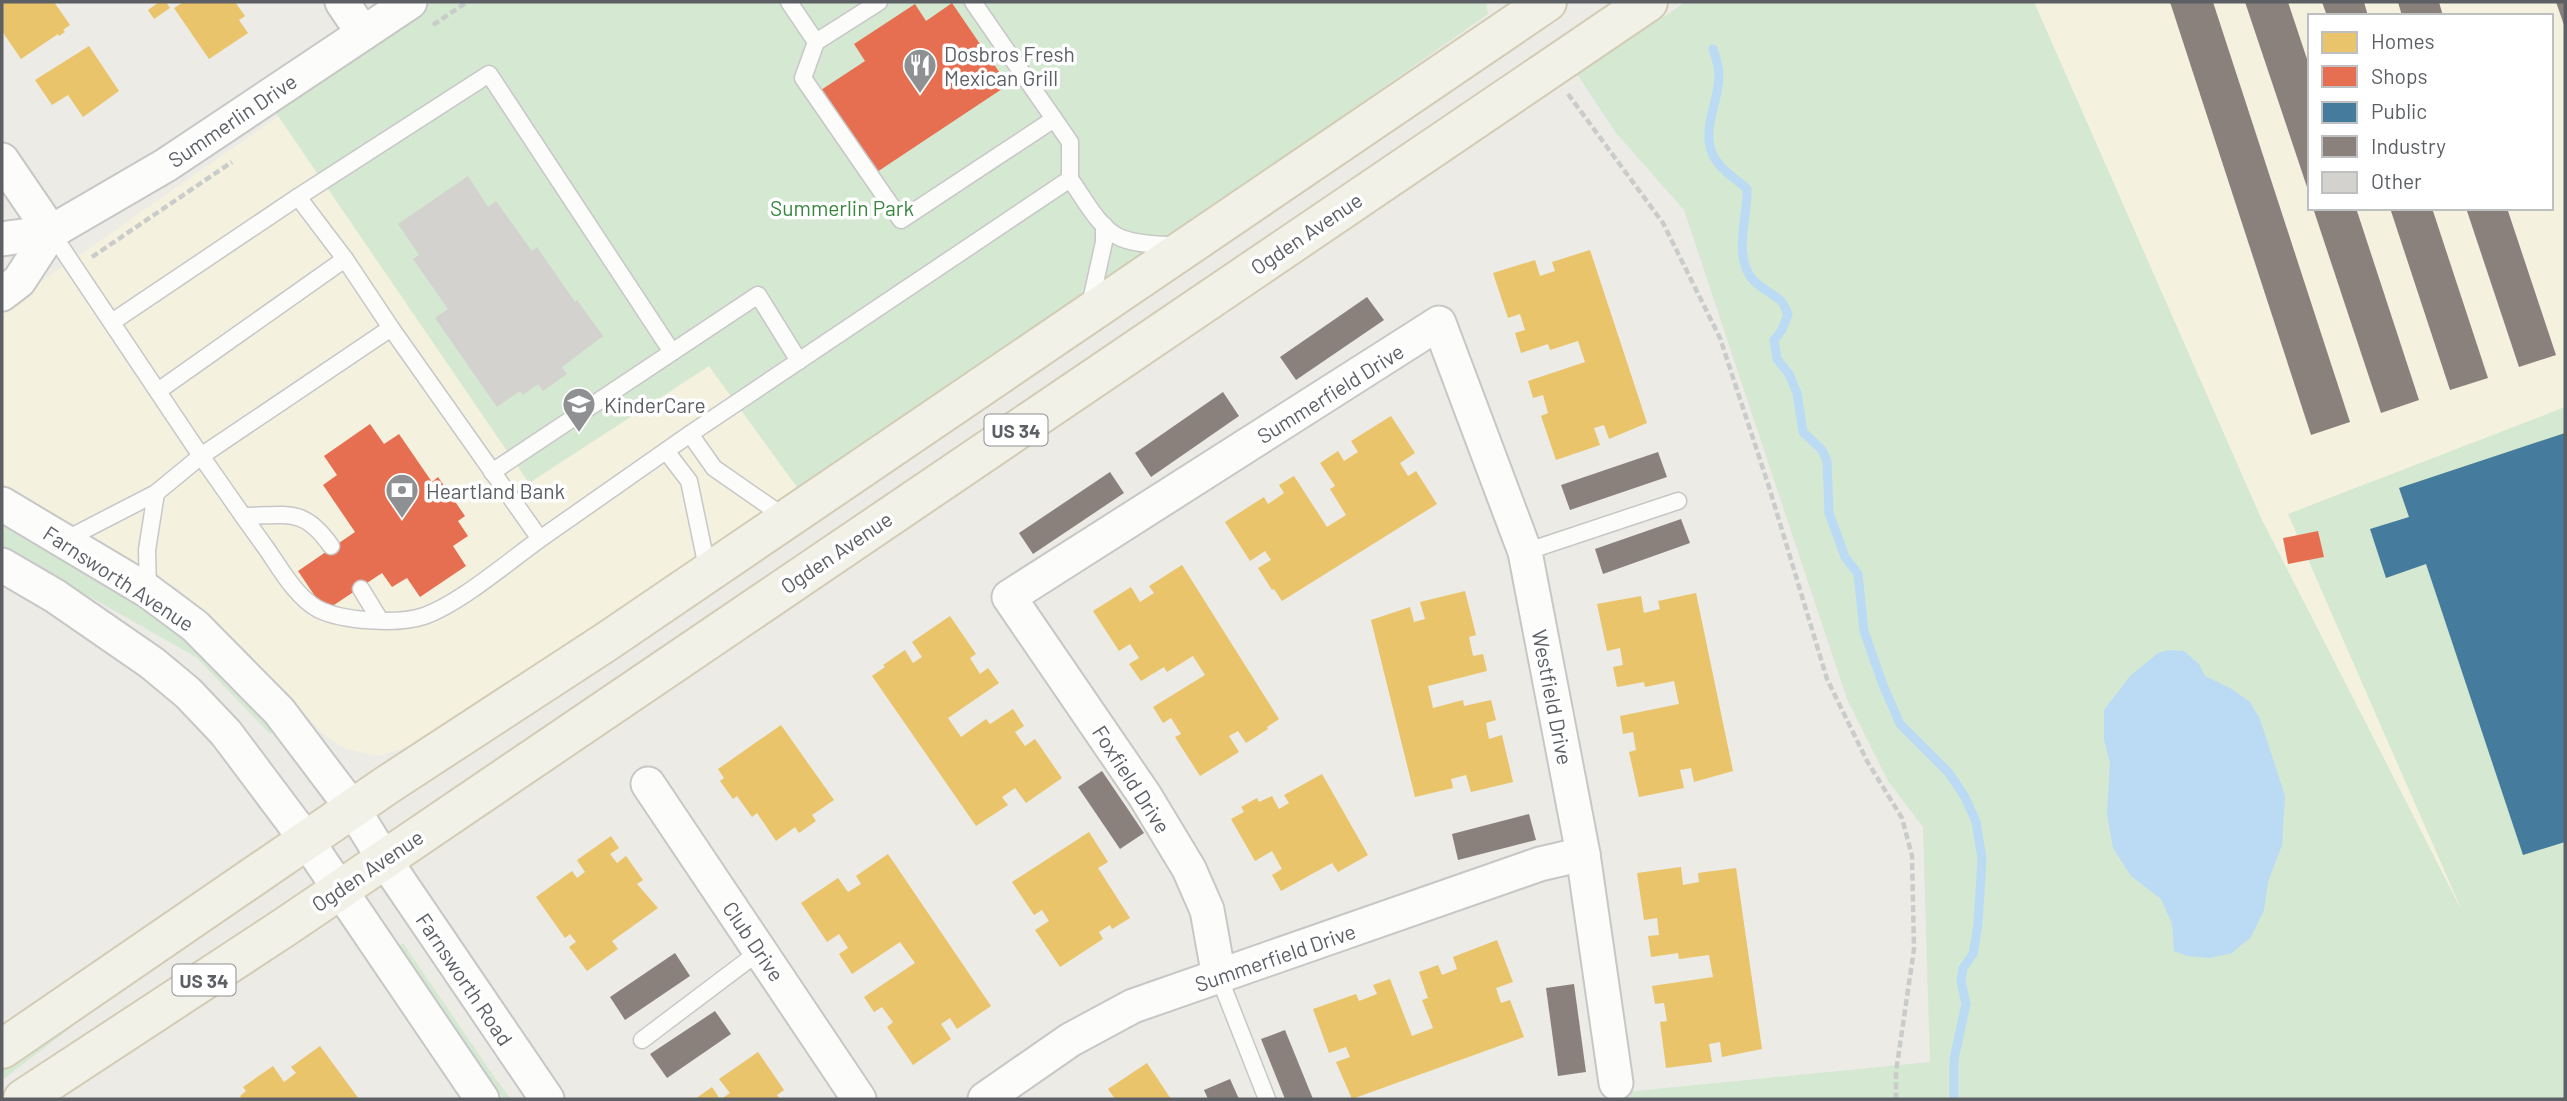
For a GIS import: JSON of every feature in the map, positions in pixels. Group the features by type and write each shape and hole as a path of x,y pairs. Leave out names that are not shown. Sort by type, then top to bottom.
{"main road":[{"name":"US 34","path":"2,1049 1547,2"},
{"name":"Ogden Avenue","path":"23,1099 339,890 1648,2"}],"street":[{"path":"342,2 363,33"},
{"name":"Summerlin Drive","path":"2,239 51,232 166,165 363,33 420,14"},
{"path":"2,160 51,232"},
{"name":"Summerlin Drive","path":"2,294 19,281 51,232"},
{"name":"Westfield Drive","path":"1438,323 1525,552 1583,854 1616,1083"},
{"name":"Summerfield Drive","path":"1009,597 1438,323"},
{"name":"Farnsworth Avenue","path":"2,504 148,591 195,626 279,711 353,809 384,859"},
{"path":"2,565 66,603 152,663 188,693 226,733 307,841 482,1099"},
{"name":"Foxfield Drive","path":"1009,597 1145,796 1189,869 1207,910 1219,977"},
{"name":"Club Drive","path":"648,784 859,1099"},
{"name":"Summerfield Drive","path":"985,1099 1070,1040 1133,1006 1540,864 1583,854"},
{"name":"Farnsworth Road","path":"384,859 547,1099"}],"lane":[{"path":"789,2 816,42"},
{"path":"879,2 816,42 803,78 901,220 1054,119"},
{"path":"973,2 1070,142 1070,179 1104,225 1119,237 1137,242 1186,246"},
{"path":"112,322 298,197 489,74 673,352"},
{"path":"51,232 201,456 284,573 311,604 336,615 399,621 423,616 450,603 690,434 1070,179"},
{"path":"298,197 345,259 540,539"},
{"path":"1088,313 1104,242 1104,225"},
{"path":"158,391 345,259"},
{"path":"492,472 758,295 799,361"},
{"path":"65,540 156,493 201,456 391,328"},
{"path":"690,434 714,468 786,518"},
{"path":"667,451 689,481 708,572"},
{"path":"148,591 147,550 156,493"},
{"path":"1525,552 1678,501"},
{"path":"243,516 303,517 319,529 331,546"},
{"path":"361,589 380,620"},
{"path":"642,1040 760,951"},
{"path":"1219,977 1267,1099"}],"path":[{"path":"420,14 467,2"},
{"path":"1568,93 1664,223 1720,338 1769,487 1827,679 1867,761 1902,818 1912,856 1914,949 1896,1072 1895,1099"},
{"path":"75,269 240,156"}],"shaded area":[{"path":"2034,2 2565,2 2565,1059 2471,930 2261,518"},
{"path":"279,116 529,482 709,366 797,487 436,734 379,756 345,749 322,733 243,647 177,588 2,485 2,309"}],"green space":[{"name":"Summerlin Park","path":"432,2 1486,2 1488,14 1179,231 797,487 709,366 529,483 274,110"},
{"path":"1686,2 2034,2 2261,518 2463,913 2288,514 2565,407 2565,1099 1608,1099 1606,1096 1625,1092 1930,1062 1923,827 1888,781 1847,699 1684,210 1616,133 1577,74"},
{"path":"2,522 139,603 209,657 275,730 270,734 196,657 2,547"},
{"path":"403,943 511,1099 504,1099 492,1085 399,946"},
{"path":"71,1023 73,1026 2,1080 2,1070"}],"water":[{"path":"2169,650 2184,651 2199,664 2205,676 2230,688 2250,702 2260,719 2285,796 2282,845 2268,882 2264,910 2251,937 2232,953 2210,958 2187,956 2174,951 2172,924 2161,899 2131,876 2113,848 2107,814 2110,762 2104,740 2104,710 2130,676 2158,653"}],"building: Homes":[{"path":"2,2 54,2 70,25 63,30 65,32 21,59 2,31"},
{"path":"159,2 166,2 170,8 154,19 148,10"},
{"path":"184,2 235,2 245,16 239,20 248,33 209,59 174,8"},
{"path":"89,46 119,91 83,117 68,95 52,105 35,80"},
{"path":"1590,250 1647,423 1609,439 1604,425 1594,428 1600,445 1556,460 1541,416 1548,413 1543,395 1533,398 1528,381 1585,362 1578,341 1550,350 1548,344 1521,353 1515,333 1525,330 1520,314 1508,318 1493,273 1535,260 1540,276 1555,271 1552,262"},
{"path":"1391,416 1415,453 1400,463 1408,476 1416,471 1437,504 1282,601 1258,568 1271,560 1265,551 1250,561 1225,522 1264,497 1268,504 1284,493 1279,485 1294,476 1327,527 1346,515 1330,489 1335,486 1320,463 1338,451 1344,461 1358,452 1351,441"},
{"path":"1182,565 1279,719 1246,743 1238,731 1229,736 1239,752 1200,776 1175,737 1181,734 1171,718 1163,723 1153,707 1205,675 1193,656 1167,672 1164,667 1141,681 1129,664 1139,658 1130,644 1119,651 1093,611 1131,587 1140,602 1154,593 1149,586"},
{"path":"1465,591 1476,635 1469,637 1473,656 1483,654 1487,671 1428,686 1433,708 1463,700 1464,706 1491,700 1496,720 1486,723 1489,739 1502,735 1513,782 1471,792 1466,775 1451,779 1453,788 1415,797 1371,620 1410,607 1414,622 1425,619 1420,602"},
{"path":"1696,593 1733,771 1694,782 1691,768 1680,770 1684,788 1639,797 1629,752 1636,750 1633,732 1623,734 1620,716 1679,704 1674,681 1645,687 1644,682 1617,687 1613,667 1623,665 1620,648 1607,651 1597,604 1641,596 1644,613 1660,609 1658,601"},
{"path":"950,616 976,654 970,658 980,674 988,668 999,683 948,718 961,737 986,719 990,724 1013,709 1024,726 1015,732 1025,746 1035,739 1062,778 1026,803 1015,788 1002,797 1008,805 976,826 872,676 905,650 913,663 922,657 912,642"},
{"path":"781,725 834,800 812,815 816,821 799,833 795,827 776,841 757,813 752,817 737,796 733,799 720,781 724,778 718,769"},
{"path":"1322,774 1368,855 1338,872 1332,863 1281,891 1272,875 1282,869 1272,851 1255,861 1231,819 1244,812 1241,807 1257,798 1259,802 1272,796 1279,809 1289,803 1284,795"},
{"path":"1089,832 1108,862 1098,868 1130,918 1112,929 1110,925 1099,932 1103,939 1060,967 1035,930 1049,921 1042,910 1034,915 1012,882"},
{"path":"611,836 619,848 610,854 617,863 626,856 643,880 637,884 658,908 612,941 618,949 587,971 569,947 576,942 570,934 565,938 536,897 572,871 577,878 585,872 577,860"},
{"path":"888,854 991,1006 957,1029 950,1018 941,1024 951,1039 913,1065 887,1027 893,1022 882,1007 874,1012 864,997 915,963 900,942 852,974 839,954 848,948 839,934 827,942 801,903 838,878 848,892 861,884 856,876"},
{"path":"1681,867 1683,885 1699,882 1698,873 1736,868 1762,1049 1722,1057 1720,1042 1709,1044 1712,1062 1666,1068 1660,1022 1667,1021 1664,1003 1655,1004 1652,986 1713,977 1709,955 1679,959 1678,953 1651,957 1648,936 1659,935 1657,918 1644,920 1637,873"},
{"path":"1497,940 1513,982 1496,988 1501,1003 1510,1000 1524,1037 1352,1099 1336,1062 1350,1057 1346,1047 1329,1053 1313,1009 1356,994 1359,1001 1377,994 1373,985 1390,979 1412,1036 1433,1028 1422,1000 1428,998 1419,972 1438,965 1442,975 1457,969 1453,957"},
{"path":"320,1046 359,1099 242,1099 240,1096 246,1091 243,1087 273,1066 284,1082 296,1073 291,1067"},
{"path":"758,1052 784,1090 777,1095 780,1099 721,1099 730,1093 719,1079"},
{"path":"1147,1063 1171,1099 1115,1099 1108,1089"},
{"path":"712,1087 720,1099 695,1099"}],"building: Shops":[{"path":"952,3 1008,85 877,172 821,90 865,61 854,44 915,4 926,21"},
{"path":"370,424 384,444 399,434 432,482 438,477 465,516 458,521 468,536 453,546 466,566 420,597 407,578 392,587 382,573 325,611 298,571 355,532 323,485 337,475 324,456"},
{"path":"2318,531 2324,557 2288,564 2283,538"}],"building: Public":[{"path":"2565,433 2565,842 2523,855 2426,564 2386,578 2370,529 2409,517 2399,488"}],"building: Industry":[{"path":"2170,2 2213,2 2350,422 2311,435"},
{"path":"2245,2 2288,2 2308,62 2308,190"},
{"path":"2322,2 2364,2 2367,14 2326,14"},
{"path":"2398,2 2439,2 2442,14 2401,14"},
{"path":"2556,2 2565,2 2565,28"},
{"path":"2314,210 2357,210 2419,400 2381,413"},
{"path":"2391,210 2433,210 2488,378 2450,390"},
{"path":"2467,210 2508,210 2556,355 2519,367"},
{"path":"1367,297 1384,320 1296,380 1280,357"},
{"path":"1223,392 1239,416 1151,477 1135,453"},
{"path":"1658,452 1667,477 1570,510 1561,485"},
{"path":"1110,472 1124,493 1033,554 1019,533"},
{"path":"1681,519 1690,543 1603,574 1595,549"},
{"path":"1102,771 1144,833 1120,849 1078,787"},
{"path":"1529,814 1536,840 1458,860 1452,834"},
{"path":"675,953 690,976 625,1020 610,997"},
{"path":"1574,984 1586,1072 1558,1076 1546,988"},
{"path":"715,1011 731,1034 667,1078 650,1054"},
{"path":"1285,1030 1313,1099 1285,1099 1261,1039"},
{"path":"1230,1079 1239,1099 1208,1099 1204,1090"}],"building: Other":[{"path":"468,176 488,207 496,201 532,251 537,247 575,302 577,300 603,336 562,367 567,374 543,391 538,384 523,395 520,391 497,407 435,318 448,309 413,259 419,255 398,224"}],"waterway":[{"path":"1713,49 1719,76 1709,143 1718,163 1747,189 1742,245 1745,266 1756,283 1781,301 1788,314 1782,330 1774,340 1777,359 1789,374 1797,393 1803,432 1822,450 1827,461 1829,513 1845,557 1858,574 1864,631 1900,724 1949,773 1965,797 1976,822 1982,858 1978,925 1973,954 1963,968 1961,981 1966,1004 1954,1059 1954,1099"}],"place":[{"name":"Dosbros Fresh Mexican Grill","path":"920,95"},
{"name":"KinderCare","path":"579,434"},
{"name":"Heartland Bank","path":"402,520"}]}
